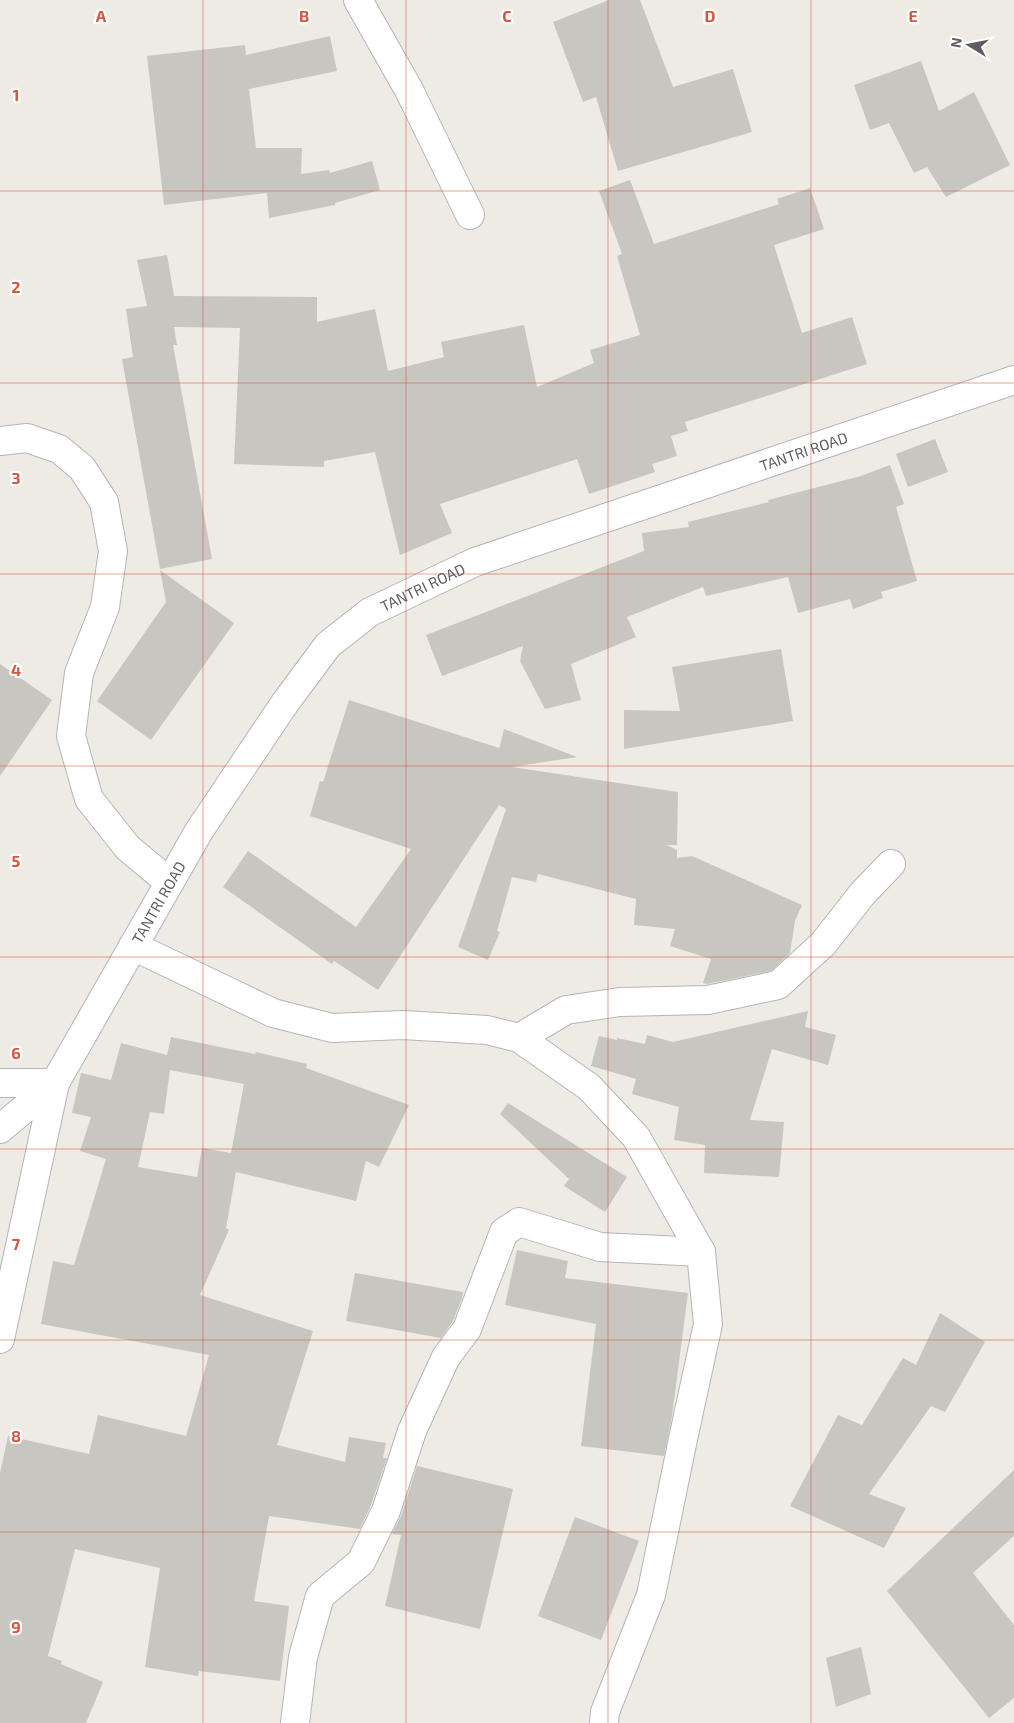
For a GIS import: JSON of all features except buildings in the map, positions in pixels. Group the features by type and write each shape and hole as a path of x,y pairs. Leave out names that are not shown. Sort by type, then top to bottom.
{"street":[{"path":"358,0 409,90 470,215"},
{"name":"TANTRI ROAD","path":"55,1082 199,831 296,688 328,645 370,612 475,562 1014,380"},
{"path":"0,441 27,438 59,449 82,468 104,502 113,550 111,569 105,607 79,673 71,736 89,798 128,848 169,882"},
{"path":"518,1038 566,1010 620,1002 708,1000 778,985 823,944 863,893 890,864"},
{"path":"133,946 273,1013 298,1020 332,1028 403,1025 487,1030 518,1038 589,1087 636,1137 701,1252 708,1324 651,1595 605,1712 604,1723"},
{"path":"0,1083 55,1082"},
{"path":"0,1129 55,1082"},
{"path":"0,1340 55,1082"},
{"path":"295,1723 303,1657 320,1596 361,1562 386,1511 412,1431 446,1357 467,1329 504,1232 519,1222 600,1247 701,1252"}]}
